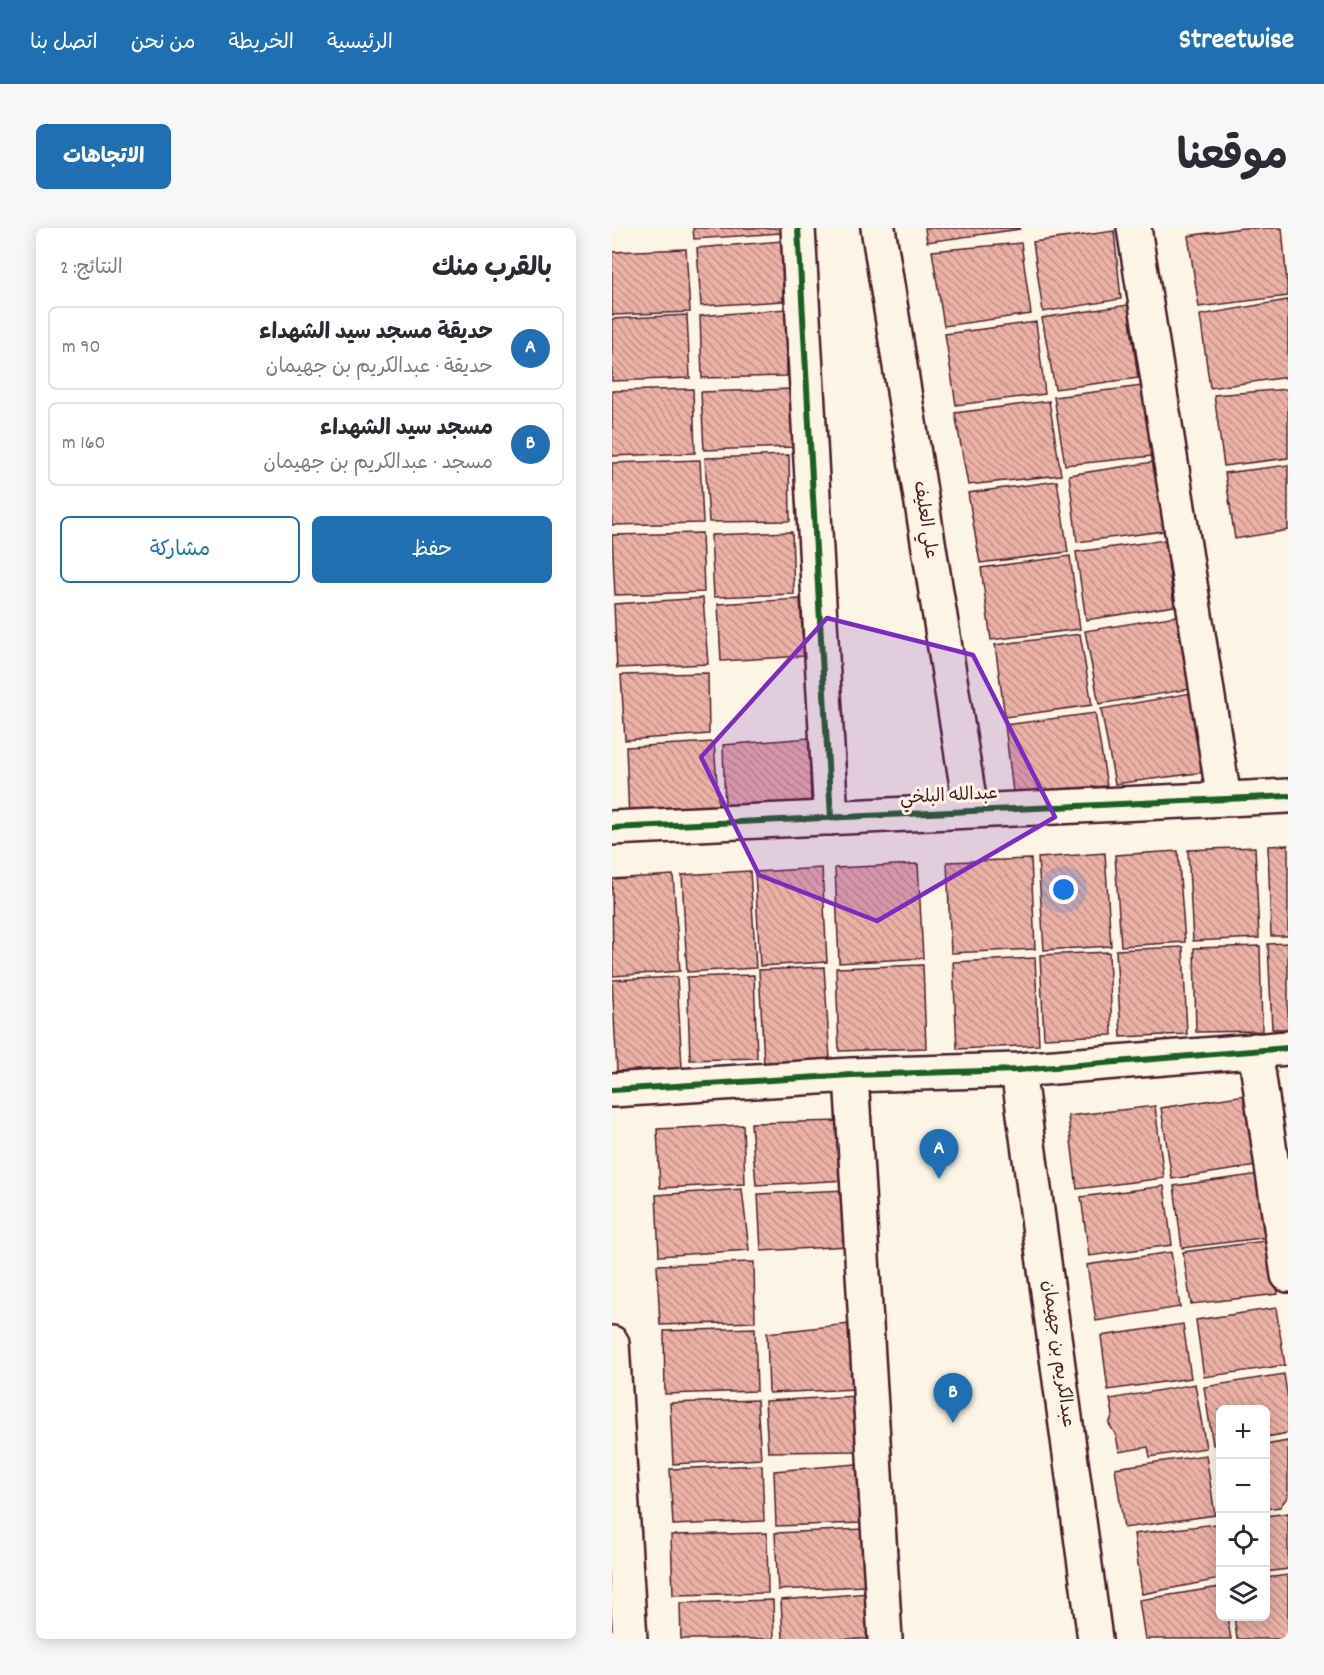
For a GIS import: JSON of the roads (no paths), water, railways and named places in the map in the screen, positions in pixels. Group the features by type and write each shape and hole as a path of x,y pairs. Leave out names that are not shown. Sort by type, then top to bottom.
{"street":[{"path":"798,228 831,818"},
{"name":"علي العليف","path":"878,228 971,811"},
{"path":"1134,228 1224,799"},
{"name":"عبدالله البلخي","path":"612,828 1288,796"},
{"path":"612,1090 851,1075 1018,1070 1288,1048"},
{"path":"1255,1050 1288,1275"},
{"name":"عبدالكريم بن جهيمان","path":"1018,1070 1095,1639"},
{"path":"851,1075 885,1639"},
{"path":"612,1343 630,1639"}],"place":[{"name":"حديقة مسجد سيد الشهداء","path":"939,1179"},
{"name":"مسجد سيد الشهداء","path":"953,1423"}]}
